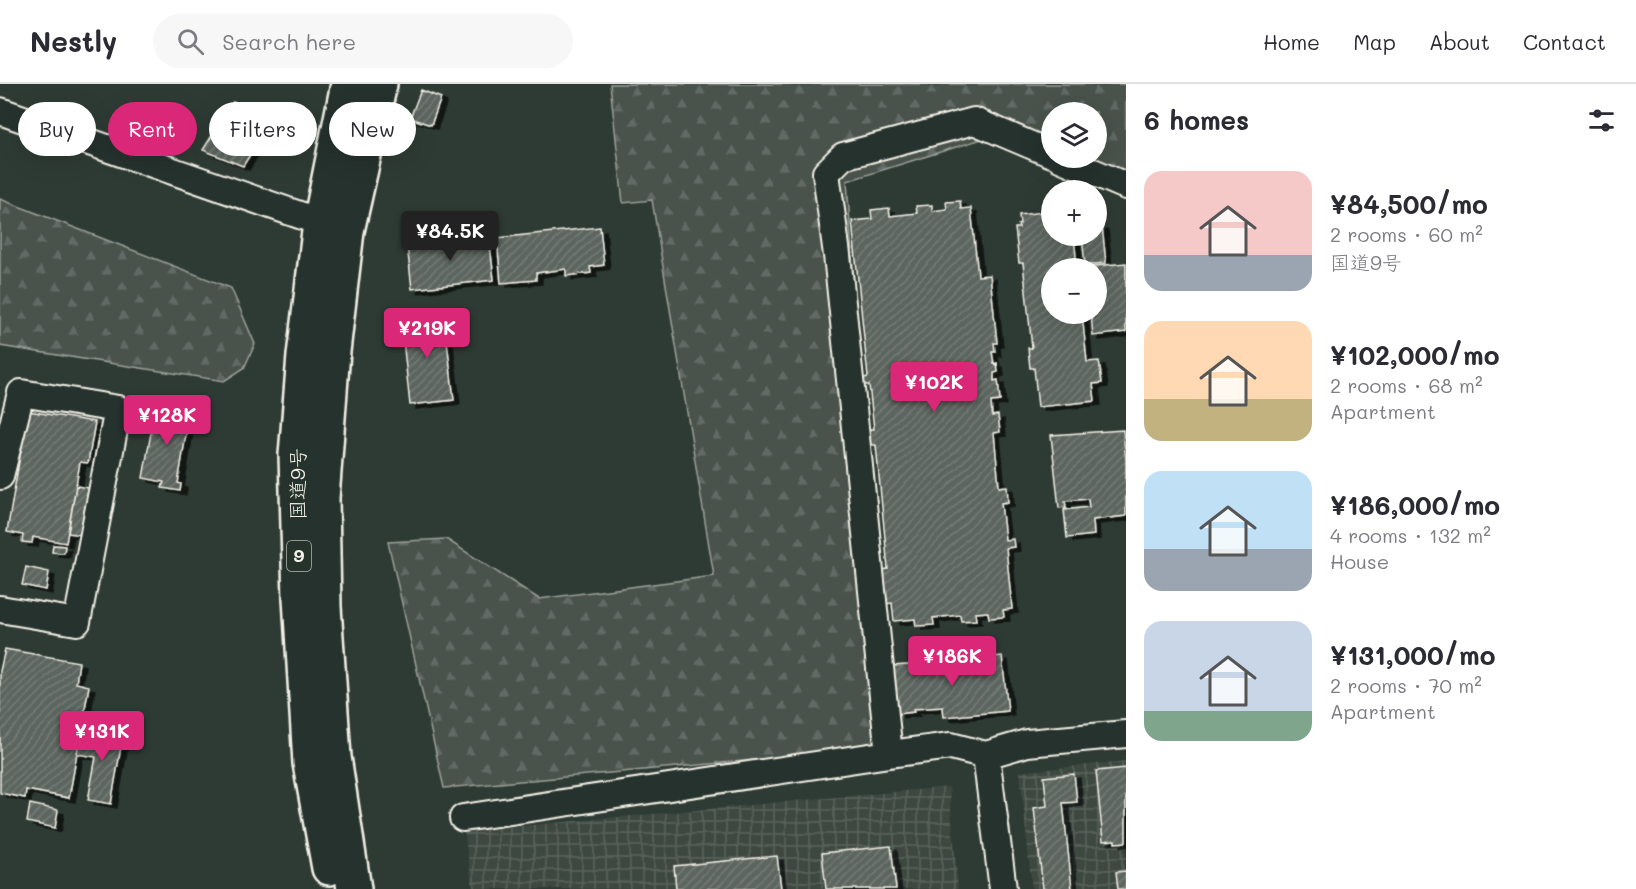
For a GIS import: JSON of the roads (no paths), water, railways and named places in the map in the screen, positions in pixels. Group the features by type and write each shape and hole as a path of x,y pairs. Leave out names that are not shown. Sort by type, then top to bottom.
{"highway":[{"name":"9","path":"334,227 348,84"},
{"name":"9","path":"334,227 380,84"},
{"name":"国道9号","path":"332,889 310,763 300,598 296,455 304,356 334,227"},
{"name":"国道9号","path":"334,227 333,351 322,498 324,607 334,757 354,889"}],"street":[{"path":"0,111 334,227"},
{"path":"889,754 826,173 843,156 974,121 1041,149"},
{"path":"1084,168 1126,186"},
{"path":"0,476 21,393 118,409 76,622 0,609"},
{"path":"463,818 951,746 986,755 1027,743 1126,734"},
{"path":"986,755 1003,889"}]}
